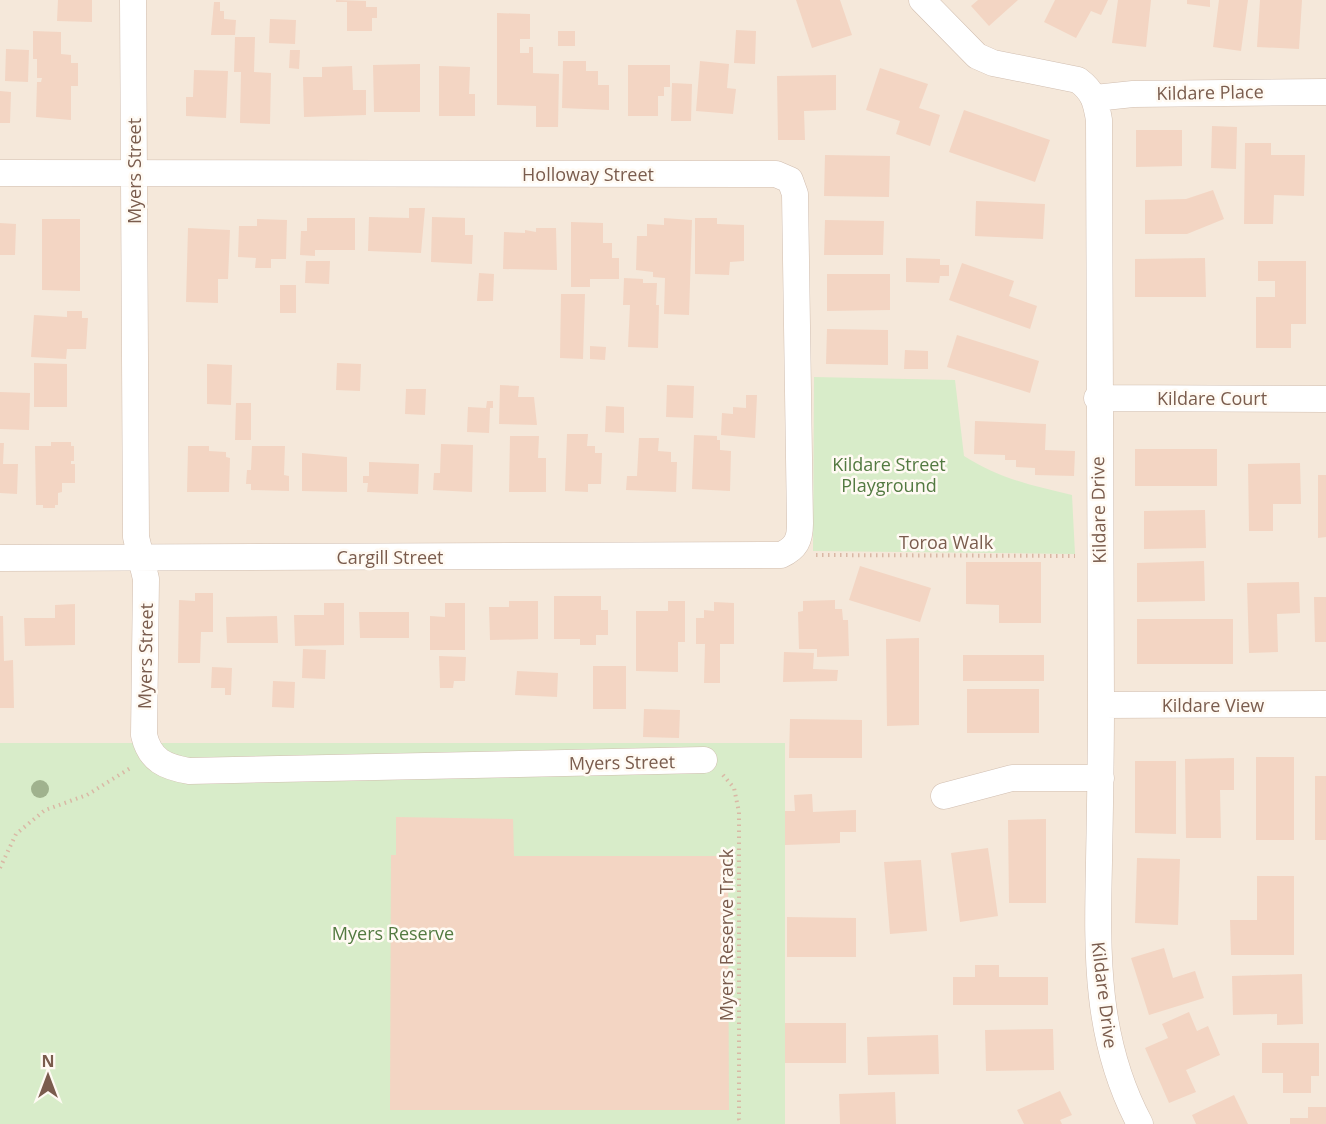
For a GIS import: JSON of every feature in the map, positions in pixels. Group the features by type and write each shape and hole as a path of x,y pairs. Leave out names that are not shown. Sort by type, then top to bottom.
{"street":[{"name":"Myers Street","path":"133,0 136,537 146,579 144,735 152,756 168,767 189,771 704,760"},
{"path":"922,0 977,56 993,63 1078,80 1090,88 1095,98"},
{"name":"Kildare Place","path":"1095,98 1133,94 1326,92"},
{"name":"Kildare Drive","path":"1095,98 1100,120 1097,398 1101,778 1097,958 1110,1049 1127,1100 1140,1124"},
{"name":"Holloway Street","path":"0,173 776,174 790,180 795,194 800,533 798,542 792,550 781,555"},
{"name":"Kildare Court","path":"1097,398 1326,399"},
{"name":"Cargill Street","path":"0,558 781,555"},
{"name":"Kildare View","path":"1101,705 1326,704"},
{"path":"944,796 1012,778 1101,778"}],"path":[{"name":"Toroa Walk","path":"812,555 1080,556"},
{"path":"0,868 16,834 45,810 87,795 116,775 152,756"},
{"name":"Myers Reserve Track","path":"704,760 721,772 735,788 740,812 739,1119 741,1124"}],"shaded area":[{"path":"0,0 1326,0 1326,1124 785,1124 785,743 0,743"}],"green space":[{"name":"Kildare Street Playground","path":"814,377 955,380 964,456 1003,476 1072,495 1075,554 813,551"},
{"name":"Myers Reserve","path":"0,743 785,743 785,1124 0,1124"}],"building":[{"path":"58,0 92,0 92,22 57,21"},
{"path":"336,0 366,1 366,7 377,7 377,18 372,18 372,31 347,31 347,2 336,2"},
{"path":"796,0 840,0 852,35 812,48"},
{"path":"978,0 1018,0 989,26 971,6"},
{"path":"1055,0 1108,0 1101,15 1091,11 1076,38 1044,22"},
{"path":"1118,0 1151,0 1146,47 1112,43"},
{"path":"1187,0 1210,0 1210,7 1187,4"},
{"path":"1219,0 1248,0 1241,51 1213,47"},
{"path":"1260,0 1302,0 1299,49 1257,47"},
{"path":"214,2 220,2 220,11 224,11 224,19 236,20 235,35 211,35"},
{"path":"497,13 530,14 530,39 520,39 520,53 529,53 529,47 533,47 533,73 559,74 558,127 536,127 536,106 497,105"},
{"path":"270,19 296,20 295,44 269,43"},
{"path":"736,30 756,31 755,64 734,63"},
{"path":"33,31 61,32 61,54 71,55 71,63 78,63 78,86 71,86 71,120 36,117 37,82 41,82 42,78 37,78 37,59 33,59"},
{"path":"558,31 575,31 575,46 558,46"},
{"path":"235,37 255,37 254,72 271,73 270,124 240,123 241,72 234,72"},
{"path":"6,49 29,50 28,82 5,81"},
{"path":"290,50 300,50 299,69 289,68"},
{"path":"563,61 586,61 586,71 598,71 598,85 609,85 609,110 562,108"},
{"path":"700,61 729,64 727,88 736,89 733,114 696,111"},
{"path":"420,64 420,112 374,112 373,65"},
{"path":"628,65 670,65 670,87 664,87 664,96 658,96 658,116 628,116"},
{"path":"352,66 353,90 366,90 366,115 304,117 303,77 322,77 322,67"},
{"path":"439,66 470,67 469,94 475,94 475,116 439,116"},
{"path":"880,68 928,84 919,108 940,115 930,146 896,134 900,121 866,110"},
{"path":"194,70 228,71 226,118 186,116 186,97 193,97"},
{"path":"836,75 836,110 804,111 805,140 778,140 777,76"},
{"path":"672,83 692,84 691,121 671,121"},
{"path":"0,91 11,92 10,123 0,123"},
{"path":"964,110 1050,140 1035,182 949,152"},
{"path":"1212,126 1237,127 1236,169 1211,168"},
{"path":"1136,130 1182,130 1182,166 1136,167"},
{"path":"1245,143 1271,143 1271,155 1305,155 1304,196 1274,195 1273,224 1244,224"},
{"path":"825,155 890,156 889,197 824,196"},
{"path":"1213,190 1224,219 1187,234 1145,234 1145,200 1186,199"},
{"path":"976,201 1045,204 1043,239 975,236"},
{"path":"409,208 425,208 421,253 368,251 369,217 409,218"},
{"path":"432,217 465,218 465,235 473,235 472,264 431,262"},
{"path":"307,218 355,218 355,250 315,250 315,256 300,255 301,231 307,231"},
{"path":"664,218 692,220 689,315 664,314 665,278 653,277 653,272 636,270 637,236 647,236 647,224 664,225"},
{"path":"695,218 717,218 717,224 744,225 744,261 730,262 729,275 695,274"},
{"path":"42,219 80,219 80,291 42,290"},
{"path":"257,219 287,220 286,259 271,259 271,268 255,268 256,258 238,257 239,226 257,226"},
{"path":"825,220 884,221 883,255 824,255"},
{"path":"571,222 603,223 603,243 612,243 612,258 619,258 619,279 590,279 590,287 571,287"},
{"path":"0,223 16,224 15,255 0,255"},
{"path":"188,228 230,230 228,279 218,279 218,303 186,302"},
{"path":"536,228 556,228 557,270 503,269 504,232 525,233 525,230 536,232"},
{"path":"906,258 940,259 940,265 949,265 949,276 940,276 939,283 906,282"},
{"path":"1205,258 1206,297 1135,297 1135,259"},
{"path":"306,261 330,261 329,284 305,283"},
{"path":"1258,261 1306,261 1306,324 1291,324 1291,348 1256,348 1256,297 1275,297 1275,281 1258,281"},
{"path":"962,263 1014,281 1009,296 1037,306 1030,329 949,300"},
{"path":"479,273 494,274 493,301 477,301"},
{"path":"827,274 890,274 890,310 827,311"},
{"path":"624,278 643,279 643,283 657,283 658,348 628,347 630,305 623,305"},
{"path":"280,285 296,285 296,313 280,313"},
{"path":"561,294 585,294 583,359 560,358"},
{"path":"67,311 82,311 82,318 88,318 86,349 67,349 66,359 31,357 34,315 67,317"},
{"path":"827,329 888,330 888,365 826,364"},
{"path":"957,335 1039,361 1030,393 947,367"},
{"path":"590,346 606,347 605,360 590,359"},
{"path":"905,350 928,351 928,369 904,369"},
{"path":"34,363 67,364 67,407 34,407"},
{"path":"337,363 361,364 360,391 336,390"},
{"path":"207,364 232,365 231,405 207,404"},
{"path":"500,385 519,386 518,397 534,397 537,425 499,424"},
{"path":"667,385 694,386 693,418 666,417"},
{"path":"406,389 426,389 425,415 405,414"},
{"path":"0,392 30,393 29,430 0,429"},
{"path":"746,395 757,395 755,438 721,435 722,413 733,414 733,407 746,408"},
{"path":"487,401 493,401 493,408 490,408 489,433 467,432 468,407 486,408"},
{"path":"236,403 251,403 251,440 235,440"},
{"path":"606,406 624,407 624,433 605,432"},
{"path":"975,421 1046,424 1045,450 1075,451 1074,476 1035,475 1035,468 1016,467 1016,460 1005,460 1005,455 974,454"},
{"path":"567,434 588,434 587,446 595,446 595,453 602,453 601,484 588,484 588,492 565,491"},
{"path":"694,435 717,436 717,440 720,440 720,450 731,451 730,491 692,489"},
{"path":"510,436 539,436 538,458 546,458 546,492 509,492"},
{"path":"639,438 659,438 658,451 671,452 671,462 677,462 676,492 626,490 627,476 637,476"},
{"path":"51,442 71,442 71,446 74,446 74,461 71,461 71,464 75,464 75,483 62,483 62,492 58,493 58,505 55,505 55,508 43,508 43,505 36,505 35,446 51,446"},
{"path":"0,443 4,443 3,464 18,464 17,494 0,493"},
{"path":"441,444 473,445 472,492 433,490 434,473 440,473"},
{"path":"188,446 209,446 209,451 226,452 226,457 230,458 229,492 187,492"},
{"path":"252,446 285,446 284,475 289,476 289,491 251,490 251,484 246,484 247,470 251,470"},
{"path":"1135,449 1217,449 1217,486 1135,486"},
{"path":"302,453 347,457 347,492 302,491"},
{"path":"369,462 419,464 418,494 367,492 368,483 363,483 363,476 369,476"},
{"path":"1300,463 1301,504 1273,504 1273,531 1249,531 1248,464"},
{"path":"1318,475 1326,475 1326,537 1318,538"},
{"path":"1205,510 1206,548 1144,549 1144,511"},
{"path":"1204,561 1205,601 1137,602 1137,563"},
{"path":"966,562 1041,562 1041,623 999,623 999,605 966,604"},
{"path":"860,566 931,588 920,622 849,600"},
{"path":"1299,582 1300,613 1277,614 1278,652 1249,653 1247,583"},
{"path":"195,593 213,593 213,632 201,632 200,663 178,663 179,600 195,601"},
{"path":"554,596 601,596 601,610 608,610 608,635 596,635 596,645 580,645 580,639 554,639"},
{"path":"1314,597 1326,597 1326,642 1315,642"},
{"path":"835,600 835,609 842,609 843,620 848,620 849,656 817,657 817,649 799,649 798,612 803,611 803,601"},
{"path":"509,601 538,601 538,639 490,640 489,607 509,607"},
{"path":"668,601 685,601 685,642 678,642 678,672 636,671 636,611 668,611"},
{"path":"714,602 734,603 734,644 720,644 720,683 704,683 705,644 696,644 696,618 704,618 704,610 714,611"},
{"path":"324,603 344,603 344,645 295,646 294,615 324,615"},
{"path":"445,603 465,603 465,650 430,650 430,616 445,617"},
{"path":"75,604 75,645 25,646 24,618 55,618 55,605"},
{"path":"359,612 409,612 409,638 360,638"},
{"path":"0,616 3,616 4,661 13,660 14,708 0,708"},
{"path":"277,616 278,643 227,643 226,617"},
{"path":"1137,619 1233,619 1233,664 1137,664"},
{"path":"919,638 919,725 887,726 886,639"},
{"path":"303,649 326,650 325,679 302,678"},
{"path":"784,652 814,653 813,669 838,670 837,681 783,682"},
{"path":"963,655 1044,655 1044,681 963,681"},
{"path":"439,656 466,657 465,681 454,681 453,688 440,688"},
{"path":"593,666 626,666 626,709 593,709"},
{"path":"212,667 232,668 231,695 225,695 225,688 211,688"},
{"path":"517,671 558,673 557,697 515,695"},
{"path":"273,681 295,682 294,708 272,707"},
{"path":"967,689 1039,689 1039,733 967,733"},
{"path":"644,709 680,710 679,738 643,737"},
{"path":"790,719 862,720 862,758 789,758"},
{"path":"1256,757 1294,757 1294,840 1256,840"},
{"path":"1234,758 1234,790 1220,790 1221,838 1186,838 1185,759"},
{"path":"1135,761 1176,761 1176,834 1135,833"},
{"path":"1315,776 1326,776 1326,840 1315,840"},
{"path":"812,794 813,812 856,810 856,832 840,832 840,843 785,845 785,811 795,811 794,795"},
{"path":"396,817 513,819 514,856 728,856 729,1110 390,1110 391,855 396,855"},
{"path":"1046,819 1046,903 1009,903 1008,820"},
{"path":"988,848 998,916 960,922 951,853"},
{"path":"1137,858 1180,859 1178,925 1135,923"},
{"path":"921,860 927,931 890,934 884,862"},
{"path":"1257,876 1294,876 1294,955 1231,955 1230,920 1257,920"},
{"path":"787,917 856,918 856,957 787,957"},
{"path":"1164,948 1173,978 1195,971 1204,998 1149,1015 1131,958"},
{"path":"975,965 999,965 999,977 1048,977 1048,1005 953,1005 953,977 975,977"},
{"path":"1302,974 1303,1024 1277,1025 1277,1014 1233,1015 1232,976"},
{"path":"1189,1012 1197,1031 1208,1026 1220,1055 1186,1070 1196,1092 1169,1103 1145,1048 1168,1038 1162,1024"},
{"path":"785,1023 846,1023 846,1063 785,1063"},
{"path":"1053,1029 1054,1070 986,1071 985,1030"},
{"path":"938,1035 939,1074 868,1075 867,1037"},
{"path":"1262,1043 1319,1043 1319,1076 1311,1076 1311,1093 1283,1093 1283,1073 1262,1073"},
{"path":"1060,1091 1072,1115 1060,1120 1062,1124 1024,1124 1017,1110"},
{"path":"895,1092 896,1124 840,1124 839,1094"},
{"path":"1234,1095 1248,1124 1196,1124 1192,1115"},
{"path":"1308,1107 1326,1107 1326,1124 1290,1124 1290,1118 1308,1118"}]}
